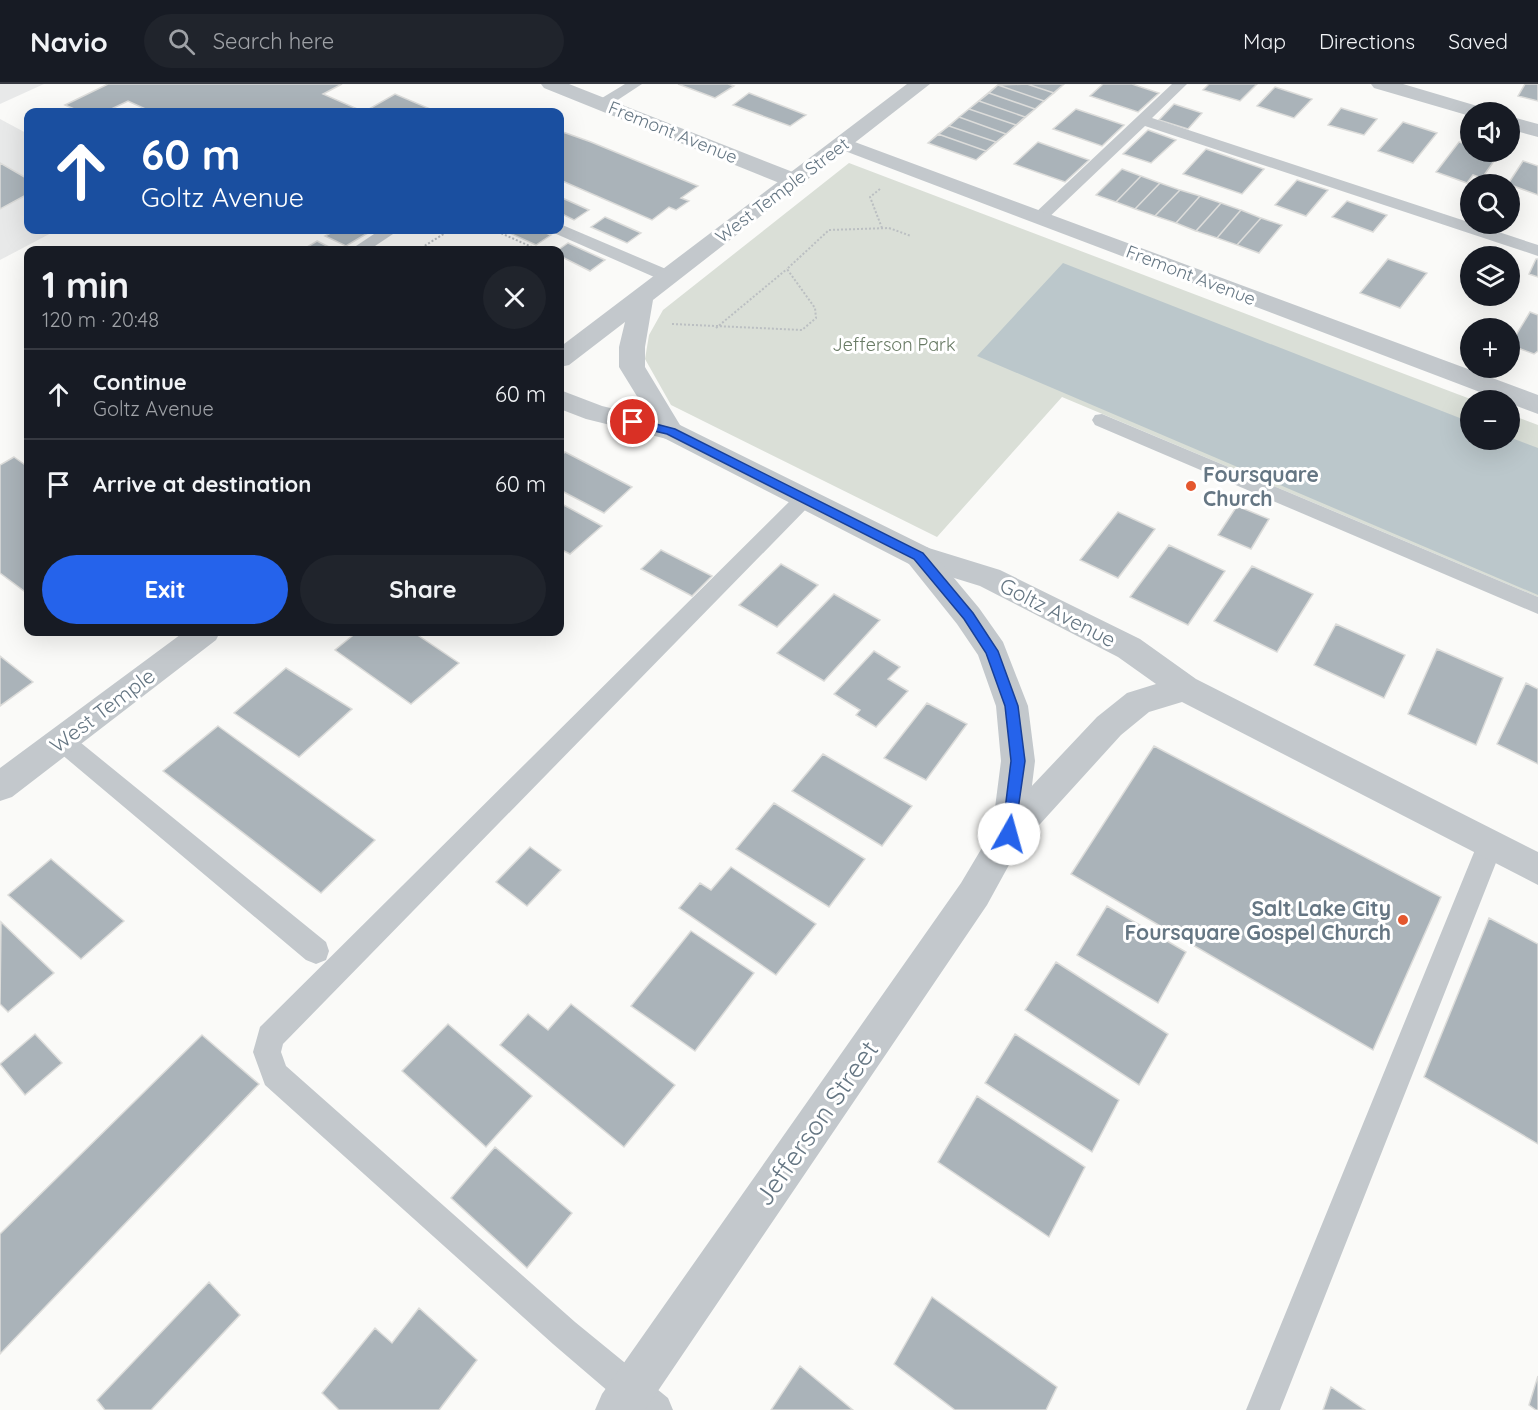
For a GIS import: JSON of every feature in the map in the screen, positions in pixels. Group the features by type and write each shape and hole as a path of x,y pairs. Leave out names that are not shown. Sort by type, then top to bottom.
{"street":[{"name":"Fremont Avenue","path":"551,84 795,181"},
{"name":"West Temple Street","path":"642,295 844,144 920,84"},
{"path":"1381,84 1460,107"},
{"path":"1520,125 1538,131"},
{"name":"Fremont Avenue","path":"844,144 1538,405"},
{"path":"564,356 642,295"},
{"path":"642,295 632,347 632,367 671,431"},
{"name":"Goltz Avenue","path":"564,401 596,413 671,431 919,556 990,578 1129,648 1185,688 1538,869"},
{"name":"Jefferson Street","path":"919,556 969,616 992,651 1012,706 1018,761 1009,834"},
{"name":"West Temple","path":"0,788 199,636"},
{"name":"Jefferson Street","path":"636,1403 967,904 1009,834 1109,726 1138,702 1185,688"}],"lane":[{"path":"602,104 635,84"},
{"path":"1039,218 1180,84"},
{"path":"1142,120 1538,251"},
{"path":"564,231 667,276"},
{"path":"365,246 384,234"},
{"path":"1102,420 1538,606"},
{"path":"636,1403 564,1333 275,1075 267,1052 270,1037 805,498"},
{"path":"62,741 316,951"},
{"path":"1263,1410 1490,845"}],"path":[{"path":"882,228 870,197 885,185"},
{"path":"716,328 787,269 829,230 882,228 911,236"},
{"path":"424,246 444,234"},
{"path":"503,234 531,246"},
{"path":"663,323 716,328 802,330 816,318 815,308 787,269"}],"shaded area":[{"path":"0,84 44,84 0,104"},
{"path":"0,119 24,132 24,234 49,234 0,260"},
{"path":"1063,263 1460,418 1460,450 1520,450 1520,441 1538,448 1538,595 977,356"}],"green space":[{"name":"Jefferson Park","path":"849,163 1460,395 1460,450 1520,450 1520,418 1538,425 1538,597 1062,397 937,537 671,405 645,359 649,335 663,310"}],"building":[{"path":"108,84 342,84 323,94 355,108 143,108 128,101 113,108 72,108 65,105"},
{"path":"678,84 728,84 734,86 715,98"},
{"path":"999,84 1064,84 976,160 928,143"},
{"path":"1027,84 1054,93 1044,101 998,85"},
{"path":"1027,84 1060,84 1063,85 1054,93"},
{"path":"1103,84 1132,84 1159,93 1138,112 1090,96"},
{"path":"1209,84 1257,84 1240,101 1203,90"},
{"path":"1525,84 1538,84 1538,101 1518,96"},
{"path":"998,85 1044,101 1035,109 989,93"},
{"path":"1275,87 1312,99 1294,118 1257,106"},
{"path":"749,93 806,115 790,126 733,105"},
{"path":"989,93 1035,109 1025,117 979,101"},
{"path":"395,94 428,108 371,108"},
{"path":"979,101 1025,117 1016,125 969,109"},
{"path":"1174,104 1202,113 1188,129 1159,120"},
{"path":"1341,108 1377,119 1364,135 1328,125"},
{"path":"969,109 1016,125 1006,134 959,117"},
{"path":"1076,109 1124,125 1102,146 1053,129"},
{"path":"959,117 1006,134 996,142 949,126"},
{"path":"1403,122 1437,133 1413,163 1378,151"},
{"path":"949,126 996,142 986,151 938,134"},
{"path":"1148,130 1176,140 1151,163 1123,154"},
{"path":"564,132 698,186 681,198 689,201 676,210 669,207 652,220 564,182"},
{"path":"938,134 986,151 976,160 928,143"},
{"path":"1038,142 1089,160 1065,182 1014,164"},
{"path":"1459,142 1460,162 1493,162 1485,174 1460,174 1460,181 1436,172"},
{"path":"1206,149 1264,169 1242,194 1183,174"},
{"path":"1523,161 1538,166 1538,195 1520,188 1520,174 1515,174"},
{"path":"0,163 24,177 24,196 0,209"},
{"path":"1122,169 1141,176 1116,202 1096,195"},
{"path":"1141,176 1160,183 1135,209 1116,202"},
{"path":"1297,180 1328,190 1306,216 1275,205"},
{"path":"1160,183 1180,190 1155,216 1135,209"},
{"path":"1180,190 1200,196 1176,223 1155,216"},
{"path":"1200,196 1221,203 1196,231 1176,223"},
{"path":"564,199 589,210 574,220 564,215"},
{"path":"1347,201 1387,215 1373,232 1332,217"},
{"path":"1221,203 1241,210 1217,238 1196,231"},
{"path":"1241,210 1261,218 1237,245 1217,238"},
{"path":"605,217 641,233 627,243 591,227"},
{"path":"1261,218 1282,225 1259,253 1237,245"},
{"path":"329,234 366,234 346,246 325,236"},
{"path":"512,234 551,235 536,245"},
{"path":"317,241 327,246 309,246"},
{"path":"568,243 605,260 590,271 564,258 564,246"},
{"path":"1388,259 1427,273 1400,308 1360,293"},
{"path":"1538,259 1538,277 1529,274"},
{"path":"1530,312 1538,315 1538,351 1534,354 1520,349 1520,328"},
{"path":"564,453 632,487 604,513 564,492"},
{"path":"14,457 24,464 24,591 0,573 0,465"},
{"path":"564,505 602,526 570,554 564,551"},
{"path":"1237,506 1269,519 1251,549 1218,535"},
{"path":"1118,512 1155,529 1118,578 1080,560"},
{"path":"1169,545 1225,571 1188,625 1130,597"},
{"path":"661,550 712,576 692,596 641,569"},
{"path":"781,564 818,585 777,627 739,605"},
{"path":"1252,566 1313,594 1277,652 1214,621"},
{"path":"834,594 880,620 824,681 777,653"},
{"path":"1336,624 1405,655 1384,698 1314,665"},
{"path":"352,636 419,636 459,663 411,704 335,650"},
{"path":"1437,649 1503,678 1476,745 1408,714"},
{"path":"874,651 900,667 888,679 908,691 876,727 856,715 860,710 834,694"},
{"path":"0,656 33,682 0,706"},
{"path":"286,668 352,709 299,757 234,713"},
{"path":"1526,683 1538,689 1538,764 1497,744"},
{"path":"927,703 967,724 926,780 884,758"},
{"path":"218,726 375,840 321,893 163,771"},
{"path":"1154,746 1441,897 1373,1050 1071,874"},
{"path":"823,754 912,806 882,846 792,791"},
{"path":"774,803 865,859 829,907 736,849"},
{"path":"530,847 561,870 527,906 496,882"},
{"path":"51,859 124,921 81,959 8,895"},
{"path":"731,867 816,924 776,975 679,908 700,883 711,890"},
{"path":"1107,906 1186,952 1158,1003 1077,955"},
{"path":"1489,918 1538,944 1538,1144 1424,1077"},
{"path":"1,922 54,973 8,1012 0,1004"},
{"path":"691,931 754,973 695,1051 631,1006"},
{"path":"1056,962 1168,1034 1139,1085 1025,1010"},
{"path":"571,1004 675,1085 624,1147 500,1045 528,1014 548,1030"},
{"path":"448,1024 532,1096 486,1147 402,1071"},
{"path":"35,1034 62,1063 25,1095 0,1064"},
{"path":"1015,1034 1119,1100 1092,1152 985,1083"},
{"path":"202,1035 259,1084 0,1354 0,1234"},
{"path":"977,1096 1085,1167 1049,1237 938,1162"},
{"path":"495,1147 572,1213 527,1268 451,1198"},
{"path":"209,1282 240,1315 151,1410 105,1410 97,1400"},
{"path":"932,1297 1057,1387 1046,1410 955,1410 894,1364"},
{"path":"419,1308 477,1360 439,1410 339,1410 322,1393 375,1328 392,1343"},
{"path":"800,1366 853,1410 771,1410"},
{"path":"1538,1376 1538,1410 1536,1410 1529,1405"},
{"path":"1331,1387 1365,1410 1323,1410"}],"place":[{"name":"Foursquare Church","path":"1191,486"},
{"name":"Salt Lake City Foursquare Gospel Church","path":"1403,920"}],"route":[{"path":"633,422 671,431 919,556 969,616 992,651 1012,706 1018,761 1009,834"}]}
